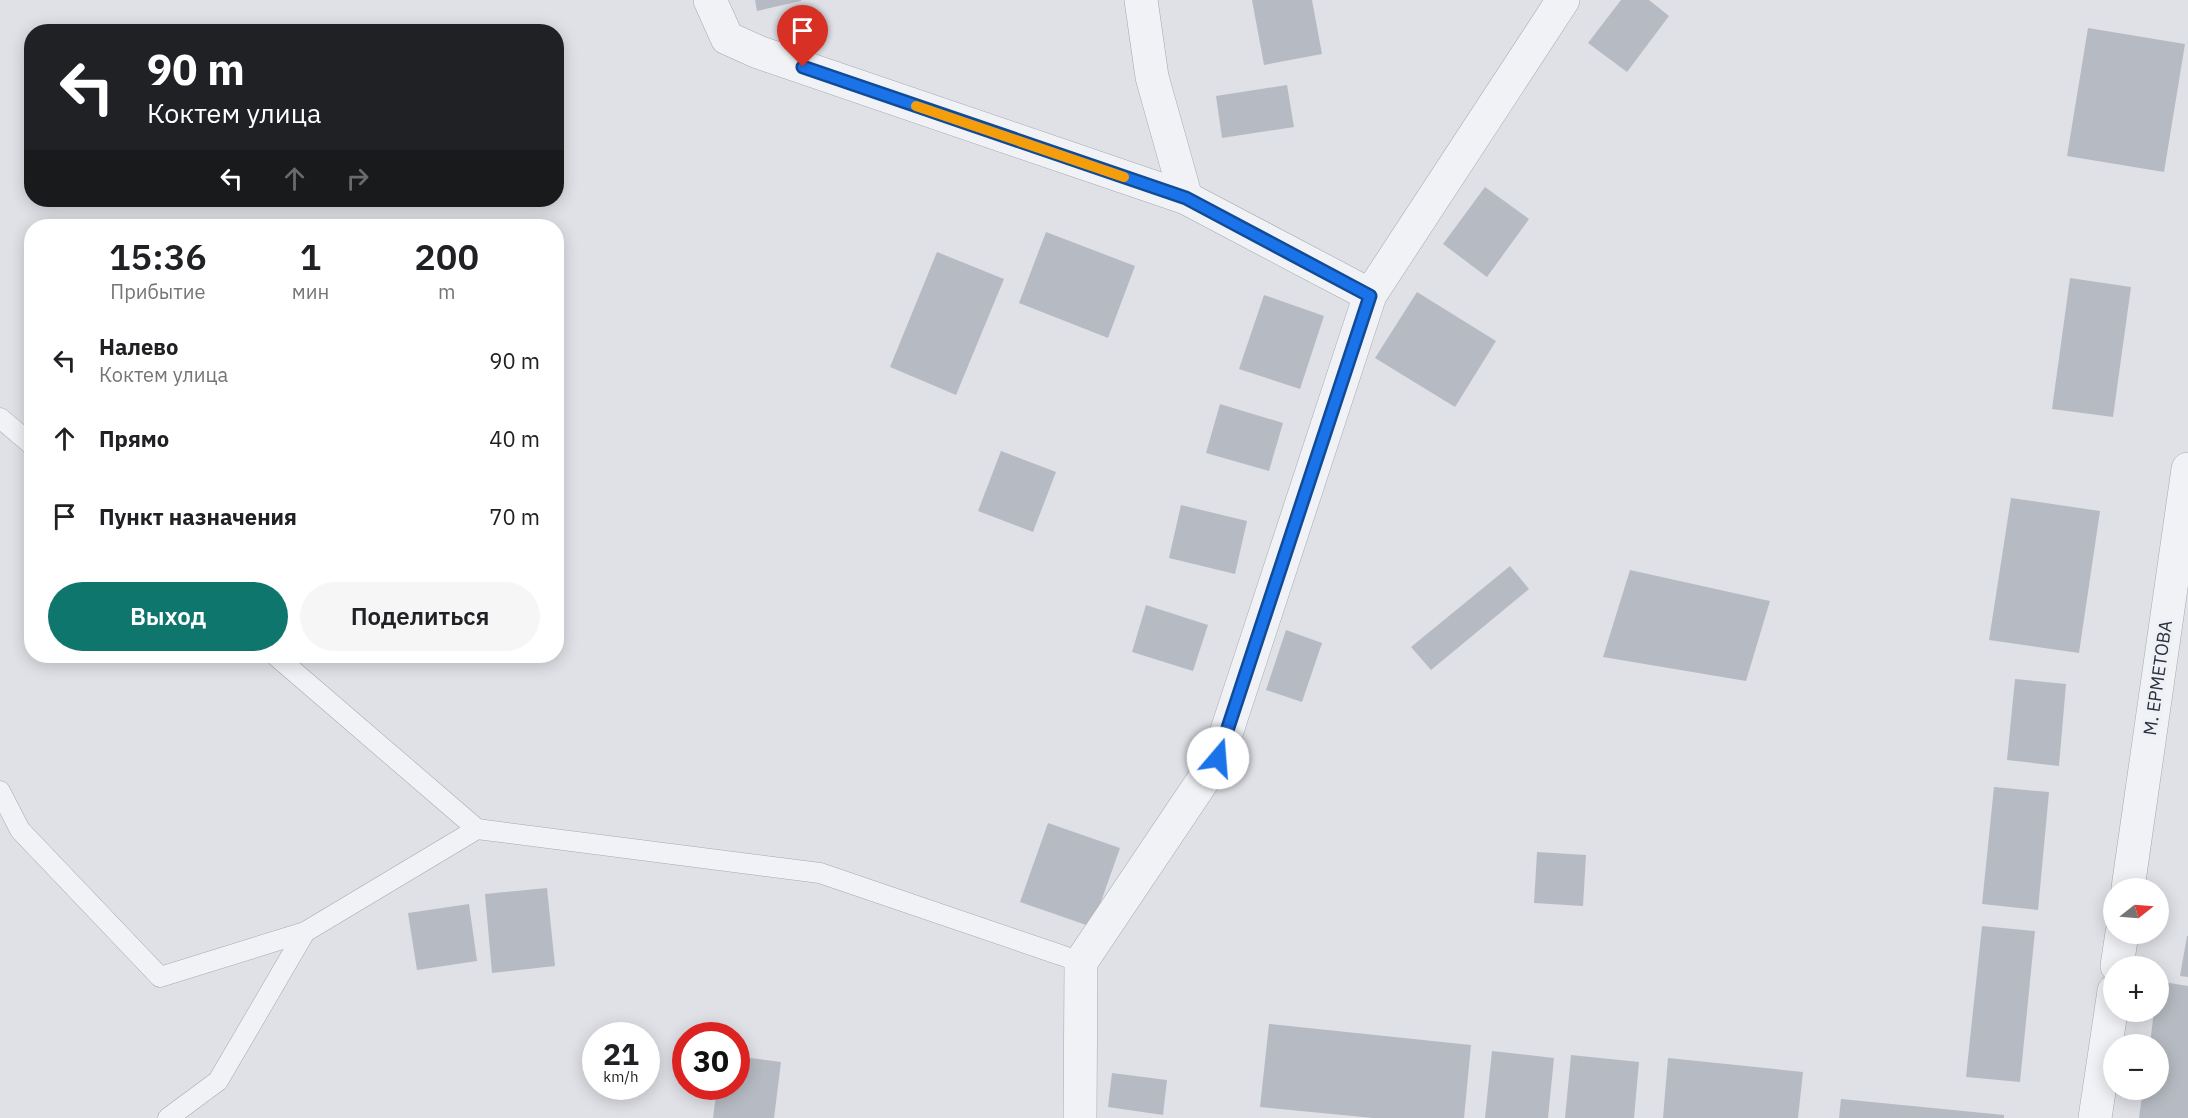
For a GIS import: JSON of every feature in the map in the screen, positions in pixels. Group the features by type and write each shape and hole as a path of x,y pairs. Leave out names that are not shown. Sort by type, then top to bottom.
{"street":[{"path":"710,0 727,38 758,52 1186,198 1370,296"},
{"path":"1141,0 1152,77 1186,198"},
{"path":"1080,1118 1081,962 1218,758 1370,296 1563,0"},
{"name":"М. ЕРМЕТОВА","path":"2129,878 2188,469"},
{"path":"2095,1118 2109,1022"}],"lane":[{"path":"0,418 24,438"},
{"path":"284,663 477,828 820,873 1081,962"},
{"path":"0,791 20,830 160,977 305,932 477,828"},
{"path":"168,1118 218,1081 305,932"}],"building":[{"path":"755,0 801,0 801,1 757,11"},
{"path":"1252,0 1312,0 1322,54 1264,65"},
{"path":"1621,0 1649,0 1669,16 1627,72 1588,43"},
{"path":"2088,28 2185,44 2164,172 2067,156"},
{"path":"1287,85 1294,127 1222,138 1216,96"},
{"path":"1485,187 1529,219 1487,277 1443,244"},
{"path":"1046,232 1135,266 1108,338 1019,303"},
{"path":"937,252 1004,279 956,395 890,367"},
{"path":"2070,278 2131,287 2113,417 2052,409"},
{"path":"1417,292 1496,341 1455,407 1375,358"},
{"path":"1264,295 1324,316 1300,389 1239,369"},
{"path":"1220,404 1283,423 1269,471 1206,453"},
{"path":"1001,451 1056,472 1033,532 978,511"},
{"path":"2011,498 2100,511 2079,653 1989,640"},
{"path":"1181,505 1247,521 1235,574 1169,558"},
{"path":"1510,566 1529,589 1431,670 1411,647"},
{"path":"1630,570 1770,601 1746,681 1603,657"},
{"path":"1146,605 1208,625 1193,671 1132,652"},
{"path":"1286,630 1322,643 1302,702 1266,690"},
{"path":"2015,679 2066,684 2059,766 2007,760"},
{"path":"1994,787 2049,792 2038,910 1982,904"},
{"path":"1048,823 1120,848 1092,927 1020,902"},
{"path":"1537,852 1586,855 1583,906 1534,903"},
{"path":"547,888 555,966 492,973 485,894"},
{"path":"469,904 477,961 417,970 408,913"},
{"path":"1982,926 2035,931 2020,1082 1966,1077"},
{"path":"2188,936 2188,977 2180,976"},
{"path":"2169,983 2188,986 2188,1118 2139,1118 2141,1100 2169,1100 2169,1034 2151,1034 2153,1022 2169,1022"},
{"path":"1269,1024 1471,1045 1464,1118 1373,1118 1260,1107"},
{"path":"1492,1051 1554,1058 1548,1118 1485,1118"},
{"path":"1571,1055 1639,1062 1634,1118 1565,1118"},
{"path":"750,1058 781,1062 774,1118 713,1118 715,1100 750,1100"},
{"path":"1668,1058 1803,1072 1798,1118 1663,1118"},
{"path":"1112,1073 1167,1080 1163,1115 1108,1107"},
{"path":"1841,1099 2004,1115 2004,1118 1839,1118"}],"slow traffic":[{"path":"916,106 1124,177"}],"route":[{"path":"803,67 1186,198 1370,296 1218,758"}]}
